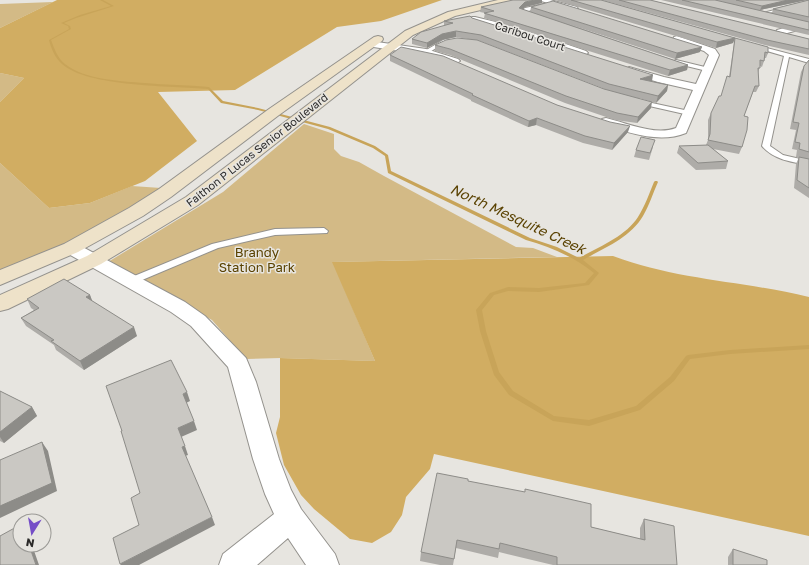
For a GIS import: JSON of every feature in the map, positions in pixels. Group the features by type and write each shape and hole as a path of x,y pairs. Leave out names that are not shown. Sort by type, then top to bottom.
{"main road":[{"path":"428,13 479,0"},
{"name":"Faithon P Lucas Senior Boulevard","path":"0,304 94,260 186,205 391,46 418,27 434,20 477,7 512,0"},
{"name":"Faithon P Lucas Senior Boulevard","path":"0,278 71,248 149,203 298,94 387,32"}],"street":[{"path":"542,0 583,12"},
{"name":"Caribou Court","path":"475,20 513,29 595,57"},
{"path":"795,36 776,31 808,25"},
{"path":"593,118 640,130 671,134 681,130 714,55 712,51 671,38"},
{"path":"370,44 426,52 464,66"},
{"path":"622,67 662,80 699,88"},
{"path":"71,248 178,307 198,321 238,364 266,459 279,494 291,518 324,565"},
{"path":"234,565 291,518"}],"lane":[{"path":"761,14 809,2"},
{"path":"538,18 522,12 526,9 553,3"},
{"path":"754,12 774,17"},
{"path":"794,22 808,25"},
{"path":"426,52 445,41 455,40"},
{"path":"750,44 809,61"},
{"path":"787,54 766,146 771,152 779,157 809,163"},
{"path":"673,61 688,66 708,69"},
{"path":"628,100 689,113"},
{"path":"131,281 215,246 275,232 324,230"}],"green space":[{"path":"53,2 0,28 0,4"},
{"path":"0,73 24,78 0,102"},
{"name":"Brandy Station Park","path":"304,124 334,134 334,149 341,156 359,162 516,247 533,248 557,257 333,262 375,361 280,358 246,359 212,320 108,262 223,192"},
{"path":"0,163 49,208 90,203 132,186 161,188 82,234 42,255 0,273"}],"shaded area":[{"path":"57,0 442,0 381,21 337,27 235,90 158,92 197,141 145,181 90,203 49,208 0,163 0,102 24,78 0,73 0,28"},
{"path":"613,256 661,270 809,297 809,536 434,454 430,469 406,497 402,515 391,532 372,543 350,539 314,509 301,495 284,465 276,433 280,417 280,358 375,361 332,262"}],"building":[{"path":"513,0 535,0 525,2 519,8 688,65 670,70 484,13 494,11 481,7"},
{"path":"571,0 601,0 735,38 717,42"},
{"path":"619,0 650,0 809,39 809,49 767,40"},
{"path":"682,0 715,0 809,22 809,30"},
{"path":"736,0 788,0 762,6"},
{"path":"809,0 809,17 773,9"},
{"path":"553,1 702,47 677,53 531,7"},
{"path":"470,16 472,18 653,75 640,79 668,85 658,96 609,84 481,35 456,31 442,34 427,43 412,39 421,32 453,23 444,21"},
{"path":"457,38 477,40 604,89 652,102 638,117 617,113 566,96 450,49 435,45 446,40"},
{"path":"735,38 768,47 768,53 765,52 764,61 760,60 760,68 758,68 759,86 755,86 744,116 748,117 747,130 742,147 708,140 710,134 711,113 719,96 721,96 727,76 730,77"},
{"path":"401,47 443,56 557,105 610,122 630,126 614,143 585,136 537,118 529,121 390,55"},
{"path":"809,60 809,152 799,149 800,143 795,142 799,123 793,122 804,66"},
{"path":"641,137 655,140 650,153 636,150"},
{"path":"708,145 728,161 698,163 679,146"},
{"path":"799,157 809,159 809,188 797,180"},
{"path":"64,279 90,295 86,297 134,327 80,361 51,341 54,340 21,318 39,308 27,299"},
{"path":"171,360 187,392 183,394 194,421 178,428 185,446 182,447 212,517 120,564 113,538 139,525 131,498 140,493 122,431 106,386"},
{"path":"0,391 32,407 0,432"},
{"path":"42,442 52,483 0,506 0,460"},
{"path":"437,473 468,479 468,481 525,492 525,489 591,504 591,527 645,540 644,519 674,526 677,565 557,565 557,557 500,543 499,549 457,540 454,559 421,552"},
{"path":"12,529 12,553 32,553 36,565 0,565 0,536"},
{"path":"733,549 767,560 767,565 733,565"}],"waterway":[{"name":"North Mesquite Creek","path":"101,0 113,6 81,15 62,23 69,26 70,29 50,40 53,49 63,64 75,71 91,77 111,81 209,88 222,102 258,109 329,128 374,147 387,156 389,172 528,239 547,245 579,260"},
{"path":"579,260 614,241 637,222 644,211 656,182"},
{"name":"North Mesquite Creek","path":"579,260 597,273 587,284 539,290 508,289 492,294 479,310 483,331 496,373 511,393 553,418 589,423 638,408 672,379 688,357 730,352 809,347"}]}
